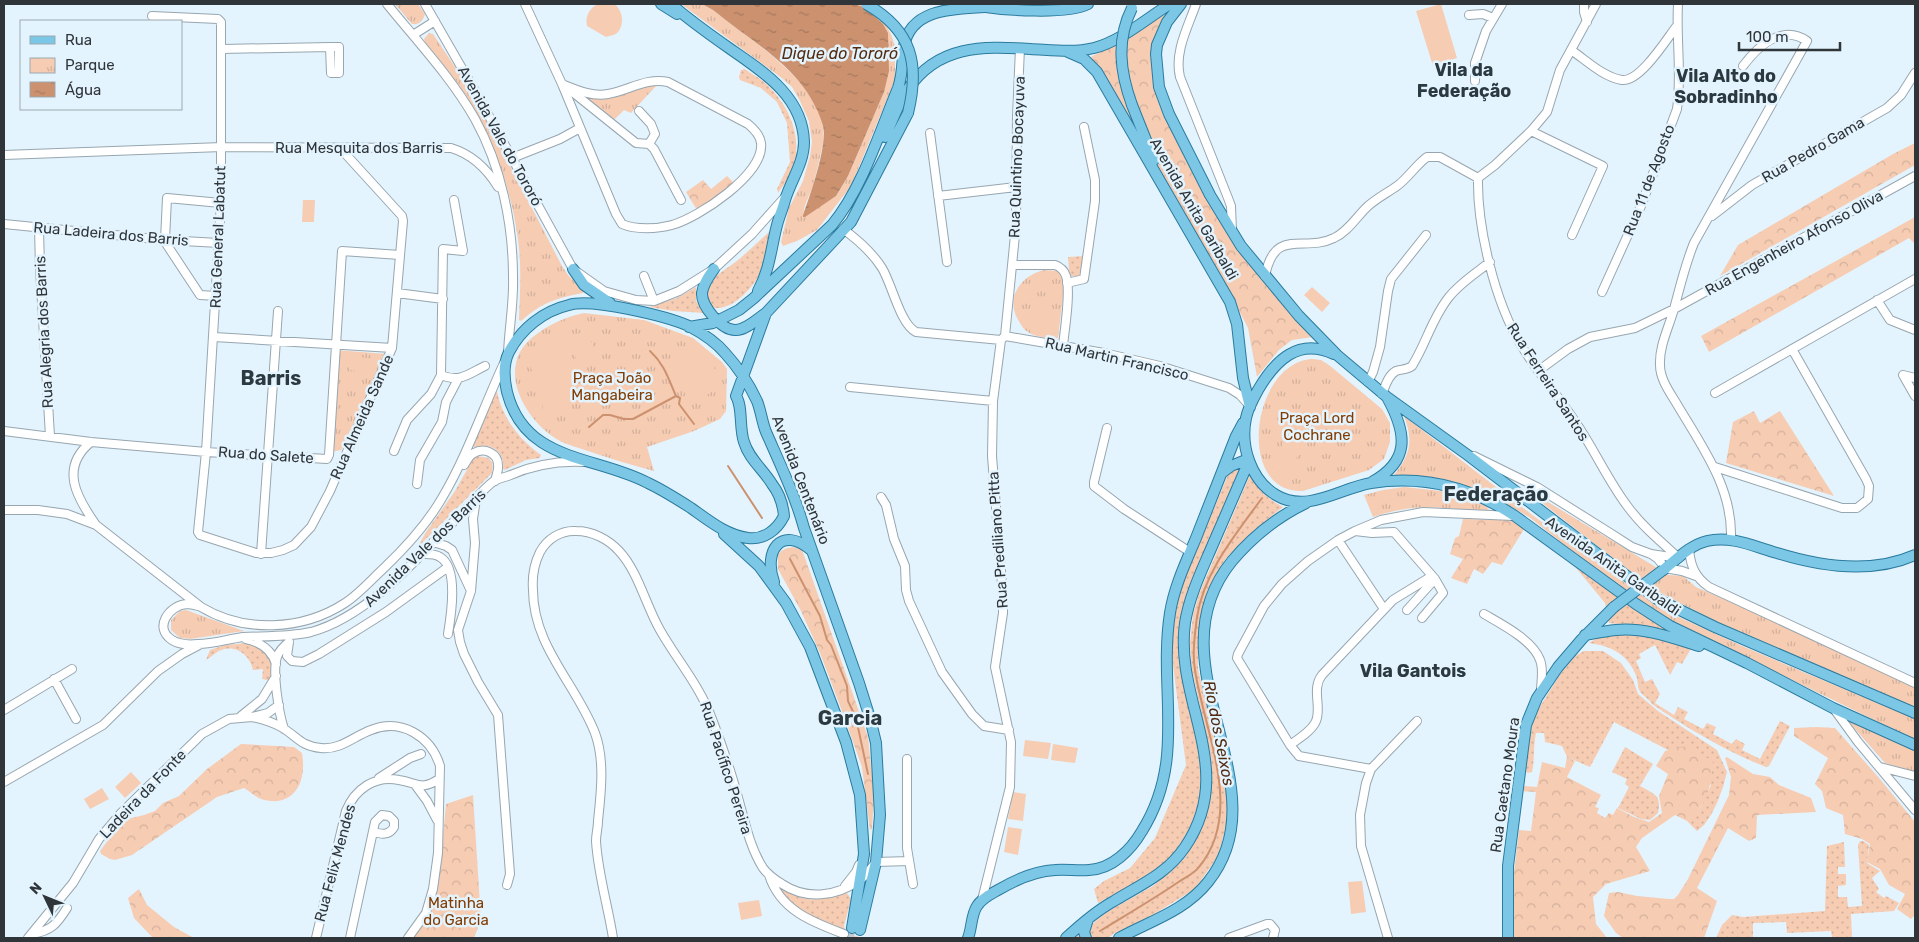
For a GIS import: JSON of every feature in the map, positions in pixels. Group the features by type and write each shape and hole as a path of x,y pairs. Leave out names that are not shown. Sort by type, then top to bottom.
{"main road":[{"path":"661,4 690,20"},
{"path":"671,4 690,20 772,78 789,100 801,124 804,143 801,163 786,196 777,224 766,275 754,298"},
{"path":"714,269 706,281 702,292 703,301 711,314 726,328 738,330 766,313 851,222 908,113 913,91 914,70 912,57 901,35 881,14 866,4"},
{"path":"965,4 1051,11 1066,10 1088,4"},
{"path":"1135,4 1125,26 1121,48 1122,72 1132,105 1163,185"},
{"path":"843,229 846,218 906,91 920,74 934,63 959,51 981,48 1067,51 1095,48 1170,4"},
{"name":"Avenida Anita Garibaldi","path":"1181,4 1167,22 1157,45 1158,87 1190,157 1232,233 1265,276 1337,355 1384,396 1462,451 1628,578 1667,605 1915,713"},
{"path":"689,326 718,321 739,310 832,225 847,206 856,189 900,82 905,43 914,27 930,14 939,11 984,6"},
{"name":"Avenida Anita Garibaldi","path":"1067,51 1084,59 1097,72 1224,291 1234,313 1243,378 1250,406"},
{"path":"573,269 584,285 615,306"},
{"path":"743,376 719,346 689,326 615,306 582,302 555,309 533,323 524,331 508,355 504,371 505,383 513,409 520,422 530,433 549,448 625,472 645,481 691,508 743,550 776,588 810,647 846,742 860,795 864,854 852,931"},
{"path":"713,524 750,539 760,538 776,528 784,516 783,505 773,484 753,460 744,442 740,422 740,403 736,396 766,313"},
{"name":"Avenida Anita Garibaldi","path":"1337,355 1314,348 1288,355 1267,376 1250,406 1246,419 1245,440 1248,460 1260,481 1276,495 1287,500 1310,502 1369,484 1412,481 1466,490 1516,516 1670,626 1833,708 1915,745"},
{"name":"Avenida Centenário","path":"743,376 757,401 765,429 798,505 870,718 876,743 880,815 876,862 852,931"},
{"name":"Avenida Anita Garibaldi","path":"1369,484 1391,469 1401,451 1401,430 1394,410 1384,396"},
{"path":"968,938 975,911 982,900 1022,878 1039,872 1091,870 1113,863 1124,854 1143,831 1159,795 1166,773 1169,752 1168,634 1174,596 1236,436 1246,419"},
{"path":"1221,474 1231,466 1248,460"},
{"path":"1066,938 1088,918 1147,883 1168,867 1185,847 1198,822 1206,793 1207,767 1186,664 1185,622 1193,592 1248,460"},
{"path":"1119,938 1191,900 1207,883 1220,862 1231,830 1232,800 1227,766 1204,669 1203,641 1207,611 1218,580 1246,546 1269,525 1310,502"},
{"path":"776,588 770,558 776,546 781,542 792,539 798,540 812,550"},
{"path":"1731,539 1780,554 1831,565 1878,566 1897,562 1915,555"},
{"name":"Rua Caetano Moura","path":"1508,938 1508,866 1513,789 1526,725 1540,693 1564,659 1614,607 1689,550 1705,541 1731,539"},
{"path":"1585,635 1616,630 1630,630 1674,638 1728,654"},
{"path":"1086,938 1084,932 1088,918"}],"street":[{"name":"Avenida Vale do Tororó","path":"387,4 457,91 475,119 491,154 509,217 514,277 508,355"},
{"name":"Avenida Vale do Tororó","path":"425,4 573,269"},
{"path":"525,4 562,84 618,220 627,226 636,227 655,228 673,225 708,208 728,194 757,160 761,143 748,124 668,82 656,80 606,95 582,92 562,84"},
{"path":"1196,4 1180,50 1178,67 1180,77 1231,206 1232,233"},
{"path":"1475,81 1475,63 1493,18 1502,4"},
{"path":"1584,4 1587,22"},
{"path":"1265,276 1269,262 1280,248 1292,243 1324,242 1335,238 1344,232 1370,204 1398,186 1427,157 1440,157 1478,178 1495,165 1531,131 1546,112 1560,70 1596,4"},
{"name":"Rua 11 de Agosto","path":"1602,292 1640,206 1677,109 1676,27 1678,4"},
{"path":"1469,15 1483,14 1493,18"},
{"name":"Rua General Labatut","path":"152,16 218,19 221,22 221,203 206,452 198,533 262,554"},
{"path":"412,35 434,21"},
{"path":"1571,50 1604,73 1624,80 1630,79 1640,72 1676,27"},
{"path":"1731,539 1732,521 1728,502 1715,467 1666,386 1661,375 1660,355 1684,269 1694,244 1808,41 1795,35 1781,35 1756,50 1743,66"},
{"path":"222,49 330,47"},
{"name":"Rua Quintino Bocayuva","path":"1013,265 1020,48"},
{"name":"Rua Pedro Gama","path":"1705,222 1720,208 1752,185 1887,108 1901,95 1915,73"},
{"path":"562,84 636,142 649,144 654,149 681,200"},
{"path":"639,111 654,130 655,134 649,144"},
{"path":"1067,282 1084,279 1095,201 1095,180 1084,127"},
{"path":"512,158 560,139 580,128"},
{"path":"1531,131 1603,166 1572,235"},
{"path":"930,133 947,262"},
{"name":"Rua Mesquita dos Barris","path":"4,155 222,147 451,148 471,157 483,168 504,197"},
{"name":"Rua Almeida Sande","path":"262,554 283,550 294,545 311,527 330,491 392,348 402,216 340,148"},
{"name":"Rua Engenheiro Afonso Oliva","path":"1538,371 1568,349 1590,337 1635,328 1674,309 1915,176"},
{"name":"Rua Ferreira Santos","path":"1478,178 1481,218 1490,262 1506,316 1521,346 1580,429 1628,507 1648,530 1679,558"},
{"path":"938,196 1016,187"},
{"path":"573,269 604,291 636,300 654,301 680,291 714,269 752,234 786,196"},
{"path":"216,296 200,296 165,240 167,198 221,203"},
{"path":"394,451 407,420 431,394 442,375 444,248 463,251 454,200"},
{"name":"Rua Ladeira dos Barris","path":"4,224 165,240 219,243"},
{"name":"Rua Alegria dos Barris","path":"39,227 40,279 50,436"},
{"name":"Rua Martin Francisco","path":"843,229 863,245 881,267 891,284 904,320 910,329 916,332 1003,338 1063,345 1160,366 1229,388 1240,395 1250,406"},
{"path":"1368,382 1380,347 1388,291 1392,279 1426,235"},
{"path":"336,345 342,251 400,255"},
{"path":"1384,396 1391,375 1412,366 1441,308 1449,297 1490,262"},
{"path":"1013,265 1055,265 1064,270 1067,282 1063,345"},
{"name":"Rua Prediliano Pitta","path":"982,900 1010,787 1011,756 1009,730 995,666 1003,613 1003,597 992,456 994,401 1013,265"},
{"path":"644,276 654,301"},
{"path":"1715,393 1915,279"},
{"path":"397,293 443,299"},
{"path":"1877,300 1890,320 1915,330"},
{"path":"262,554 278,311"},
{"path":"214,337 392,348"},
{"name":"Rua do Salete","path":"91,442 206,452 325,459 329,455 336,345"},
{"path":"1715,467 1842,508 1857,508 1868,499 1869,486 1866,479 1792,349"},
{"name":"Avenida Vale dos Barris","path":"4,510 38,510 67,514 96,525 201,606 216,616 231,621 261,626 293,623 329,612 346,603 401,552 442,500 508,355"},
{"path":"442,375 452,380 458,379 486,366"},
{"path":"1915,378 1903,375 1915,396"},
{"path":"416,484 420,460 442,422 446,402 458,379"},
{"path":"850,387 994,401"},
{"path":"1107,428 1094,482 1096,489 1190,552"},
{"path":"4,431 91,442"},
{"path":"91,442 77,458 74,482 81,504 96,525"},
{"path":"442,500 456,482 469,457 479,451 485,450 494,454 498,465 495,481"},
{"name":"Avenida Anita Garibaldi","path":"1462,451 1537,487 1632,547 1651,554 1679,558"},
{"name":"Avenida Vale dos Barris","path":"201,644 242,638 311,632 340,621 360,609 388,587 495,481 521,470 542,464 589,462"},
{"path":"1525,498 1528,490 1537,487"},
{"path":"881,497 886,505 894,539 905,566 906,590 909,601 942,672 972,714 984,726 1009,730"},
{"path":"476,499 473,519 475,543 471,591 458,630 460,642 478,682 498,715 510,874 506,885"},
{"path":"1371,769 1300,756 1290,745 1237,658 1249,633 1273,594 1308,561 1338,540 1355,531 1381,520 1423,512 1516,516"},
{"name":"Rua Pacífico Pereira","path":"611,936 596,838 601,765 599,749 589,720 547,650 536,620 533,598 533,574 538,556 549,540 565,531 587,532 598,536 619,550 632,569 660,631 706,701 750,838 762,866 769,876 799,893 828,894 842,890 859,881 876,862"},
{"path":"1355,531 1372,534 1394,532 1433,578 1443,593 1422,618"},
{"path":"1338,540 1384,609"},
{"path":"433,542 452,550 471,591"},
{"path":"1689,550 1691,564 1696,576"},
{"path":"421,554 432,554 441,557 451,574 453,602 448,634"},
{"name":"Avenida Anita Garibaldi","path":"1651,554 1658,559 1664,569 1682,571 1696,576 1714,591 1915,683"},
{"path":"289,642 287,656 292,661 303,662 386,612 448,567"},
{"path":"1290,745 1305,734 1316,721 1318,679 1384,609 1400,595 1433,578"},
{"path":"1407,610 1433,578"},
{"path":"201,606 181,605 169,612 164,618 163,624 166,635 177,643 201,644"},
{"path":"1484,614 1520,637 1537,654 1542,670 1540,693"},
{"path":"284,729 276,675 279,653 289,642 311,632"},
{"path":"242,638 266,648 276,664"},
{"path":"4,782 103,725 158,671 182,654 201,644"},
{"path":"4,710 72,669"},
{"name":"Ladeira da Fonte","path":"30,936 73,883 99,839 120,811 202,734 221,723 240,717 249,711 262,698 276,675"},
{"path":"54,679 76,719"},
{"name":"Ladeira da Fonte","path":"240,717 252,717 268,712 279,705"},
{"path":"1833,708 1915,810"},
{"path":"252,717 284,729 304,744 330,748 346,744 370,730 391,726 403,728 424,739 432,747 440,766 436,870 426,913 408,938"},
{"path":"1388,938 1361,846 1362,799 1371,769 1417,721"},
{"name":"Rua Felix Mendes","path":"316,938 346,811 355,796 373,782 410,758 421,754"},
{"path":"907,759 906,837 913,884"},
{"path":"1880,767 1915,776"},
{"path":"1896,788 1904,772"},
{"path":"373,782 397,779 416,786 428,786 440,779"},
{"path":"416,786 427,801 438,822"},
{"path":"350,938 373,832"},
{"path":"842,890 856,872 864,854"},
{"path":"876,862 909,861"},
{"path":"769,876 772,886 788,906 812,922 852,931"},
{"path":"30,936 46,932 58,921 67,908"},
{"path":"1229,938 1270,924 1275,930 1273,938"}],"green space":[{"path":"395,4 418,4 425,14 422,21 412,24"},
{"path":"598,4 614,4 617,6 622,22 620,30 616,34 606,37 587,26 588,13"},
{"path":"681,4 702,4 713,10 785,67 802,85 815,103 822,123 823,143 803,217 836,196 848,176 884,92 864,7 854,4 865,7 884,22 891,34 895,46 895,80 851,186 817,230 797,241 783,246 781,242 789,208 803,181 812,142 809,121 799,99 792,87 783,79"},
{"path":"1441,4 1457,58 1433,66 1416,11"},
{"path":"1166,14 1153,42 1152,65 1155,92 1190,168 1232,242 1313,337 1292,340 1279,350 1257,377 1248,328 1218,270 1091,57"},
{"path":"429,33 433,34 465,82 562,266 584,291 583,293 557,299 543,305 521,321 519,320 519,244 503,174 480,119 470,102 459,85 425,43 424,39"},
{"path":"745,69 764,82 773,91 788,112 792,124 796,148 795,161 790,176 778,193 777,189 790,162 787,123 777,102 761,88 740,80 741,70"},
{"path":"653,84 656,86 631,113 624,110 614,120 587,99 590,96 607,98"},
{"path":"1915,143 1915,165 1720,276 1738,245"},
{"path":"727,176 735,184 718,198 697,210 686,192 703,180 711,189"},
{"path":"303,200 315,200 314,222 302,222"},
{"path":"1915,217 1915,243 1909,238 1709,352 1701,336"},
{"path":"769,232 772,233 766,263 753,285 732,304 717,308 710,305 706,297 709,284 717,275 735,263"},
{"path":"1084,256 1079,276 1071,276 1068,257"},
{"path":"1044,270 1059,271 1065,279 1058,338 1031,334 1022,327 1013,306 1014,298 1021,283 1035,273"},
{"path":"696,287 696,301 705,313 649,307 677,298"},
{"path":"1312,287 1330,303 1322,312 1304,295"},
{"name":"Praça João Mangabeira","path":"584,313 644,320 693,338 722,362 727,369 726,411 720,419 694,431 647,447 654,471 611,459 560,441 540,425 523,403 515,377 516,364 520,352 532,338 548,326"},
{"path":"1031,314 1059,316 1058,334 1030,332"},
{"path":"588,331 597,359 578,364 569,336"},
{"path":"565,339 583,399 544,411 526,351"},
{"path":"693,345 710,360 723,385 692,404 673,374 670,358"},
{"path":"336,350 387,354 341,450 331,452"},
{"path":"351,356 374,359 372,373 349,370"},
{"name":"Praça Lord Cochrane","path":"1312,359 1321,360 1329,365 1382,409 1390,423 1390,442 1384,459 1369,470 1303,491 1281,486 1267,472 1260,452 1259,428 1264,403 1275,382 1291,366"},
{"path":"495,392 497,392 503,411 513,428 541,455 540,458 526,460 505,470 503,469 502,457 496,449 486,446 474,447 472,445"},
{"path":"1754,411 1760,423 1780,411 1834,496 1726,463 1733,422"},
{"path":"1404,416 1531,514 1661,609 1742,646 1915,719 1915,740 1657,614 1599,572 1529,517 1485,492 1444,479 1393,476 1407,455 1409,448 1409,433"},
{"path":"1283,442 1300,447 1291,475 1274,470"},
{"path":"477,456 489,458 493,466 491,474 417,548 455,491 473,459"},
{"path":"1240,467 1183,608 1180,636 1182,679 1196,734 1203,781 1195,818 1175,853 1150,875 1098,903 1094,889 1104,881 1130,868 1155,838 1186,765 1171,650 1175,617 1181,588 1228,475"},
{"path":"1250,475 1264,494 1283,507 1251,533 1226,558 1208,589 1198,641 1198,669 1227,797 1227,823 1218,856 1195,889 1146,919 1108,938 1075,938 1107,912 1153,886 1185,858 1204,821 1212,785 1210,752 1192,670 1190,643 1193,615 1199,594"},
{"path":"1404,487 1441,491 1484,505 1489,509 1481,512 1427,507 1402,510 1373,517 1364,495"},
{"path":"1533,493 1669,575 1683,576 1696,587 1834,647 1915,688 1915,709 1738,633 1653,589 1537,499"},
{"path":"1463,519 1511,520 1524,529 1502,565 1492,562 1483,574 1474,569 1467,584 1451,578 1463,559 1450,554 1455,538 1459,536"},
{"path":"795,547 802,550 868,737 874,795 872,829 870,830 862,767 820,653 800,609 778,569 778,555 781,551"},
{"path":"1572,563 1666,630 1609,623 1605,603"},
{"path":"186,610 244,631 190,639 180,638 171,630 171,620 180,611"},
{"path":"1609,631 1628,631 1692,647 1682,664 1677,662 1670,675 1655,645 1639,654 1641,658 1636,661 1645,682 1652,679 1660,694 1655,703 1674,715 1678,707 1688,712 1684,719 1703,729 1707,723 1716,727 1713,734 1732,744 1736,739 1745,744 1742,750 1760,759 1780,721 1790,726 1769,766 1766,767 1751,761 1722,747 1693,731 1652,704 1640,692 1634,670 1619,653 1605,646 1589,643"},
{"path":"247,643 269,654 273,661 273,681 262,679 263,669 253,670 245,655 231,648 217,652 206,660 210,650 225,645"},
{"path":"1584,651 1603,651 1621,663 1633,680 1638,694 1658,711 1717,750 1727,772 1711,815 1697,831 1687,821 1701,807 1711,785 1668,750 1614,722 1590,767 1567,757 1562,746 1545,742 1544,733 1536,733 1532,772 1528,773 1525,771 1526,749 1534,716 1561,673 1575,656"},
{"path":"1848,721 1915,748 1915,772 1885,763"},
{"path":"1794,728 1835,728 1915,822 1915,915 1911,919 1897,909 1905,894 1889,885 1880,869 1867,862 1870,844 1862,839 1845,834 1843,815 1826,808 1822,791 1815,784 1828,758 1794,736"},
{"path":"1025,740 1051,743 1048,759 1023,756"},
{"path":"241,744 294,747 302,753 303,773 296,790 291,796 284,800 264,800 244,788 217,797 132,855 115,860 101,854 100,851 118,827 127,819 155,811 163,803 179,796 207,769"},
{"path":"1053,744 1078,748 1075,763 1051,760"},
{"path":"1690,746 1713,762 1711,779 1704,802 1700,809 1687,821 1675,815 1642,838 1636,847 1650,871 1606,884 1593,897 1596,924 1607,938 1512,938 1511,897 1519,830 1531,831 1536,792 1522,791 1523,786 1537,787 1542,762 1565,768 1567,757 1575,761 1567,777 1601,795 1595,807 1599,808 1597,813 1605,818 1609,813 1613,815 1617,808 1649,822 1662,813 1659,796 1668,774 1656,766 1665,751"},
{"path":"1625,747 1653,764 1640,786 1656,796 1659,802 1658,813 1650,820 1641,819 1618,808 1629,787 1625,784 1627,779 1612,772"},
{"path":"1727,757 1753,774 1770,777 1779,785 1811,798 1816,812 1757,815 1756,838 1749,841 1728,828 1697,888 1717,901 1704,938 1623,938 1616,933 1604,916 1609,893 1618,892 1669,899 1674,899 1678,895 1688,879 1729,795 1731,777 1725,758"},
{"path":"131,772 141,783 125,798 115,787"},
{"path":"102,788 109,799 90,809 84,799"},
{"path":"1013,792 1026,794 1023,821 1008,819"},
{"name":"Matinha do Garcia","path":"473,795 481,920 474,938 413,938 428,919 439,879 446,804"},
{"path":"1008,827 1022,829 1018,855 1004,852"},
{"path":"1860,841 1869,845 1867,863 1880,871 1872,878 1879,889 1876,892 1884,898 1886,896 1899,903 1894,911 1851,914 1852,938 1832,938 1831,931 1787,933 1786,922 1753,923 1753,938 1716,938 1722,925 1732,915 1743,917 1825,911 1827,846 1844,842 1845,867 1838,867 1838,874 1846,874 1846,885 1838,886 1838,897 1847,897 1848,907 1862,906 1858,845"},
{"path":"1362,881 1366,912 1351,914 1348,882"},
{"path":"775,883 793,894 809,899 847,893 851,899 844,926 846,933 862,938 845,938 844,932 819,922 786,900"},
{"path":"139,889 147,905 174,927 194,938 153,938 134,918 128,898"},
{"path":"759,900 762,916 741,920 738,903"}],"water":[{"name":"Dique do Tororó","path":"702,4 854,4 864,7 883,24 888,33 889,71 884,92 848,176 836,196 805,217 803,215 816,175 823,143 824,134 818,112 809,95 786,67 713,10"}],"waterway":[{"name":"Rio dos Seixos","path":"589,427 603,415 633,419 676,396 663,367 650,351"},
{"name":"Rio dos Seixos","path":"676,396 680,398 679,404 694,424"},
{"name":"Rio dos Seixos","path":"728,466 762,518"},
{"name":"Rio dos Seixos","path":"1100,931 1194,872 1212,845 1219,822 1220,797 1218,771 1194,664 1197,617 1206,584 1222,554 1262,498"},
{"name":"Rio dos Seixos","path":"790,559 820,616 827,640 831,645 847,686 848,701 856,718 868,774"}],"tunnel":[{"path":"848,938 852,928"}],"district":[{"name":"Vila da Federação","path":"1464,80"},
{"name":"Vila Alto do Sobradinho","path":"1726,86"},
{"name":"Barris","path":"271,378"},
{"name":"Federação","path":"1496,494"},
{"name":"Vila Gantois","path":"1413,671"},
{"name":"Garcia","path":"850,718"}]}
